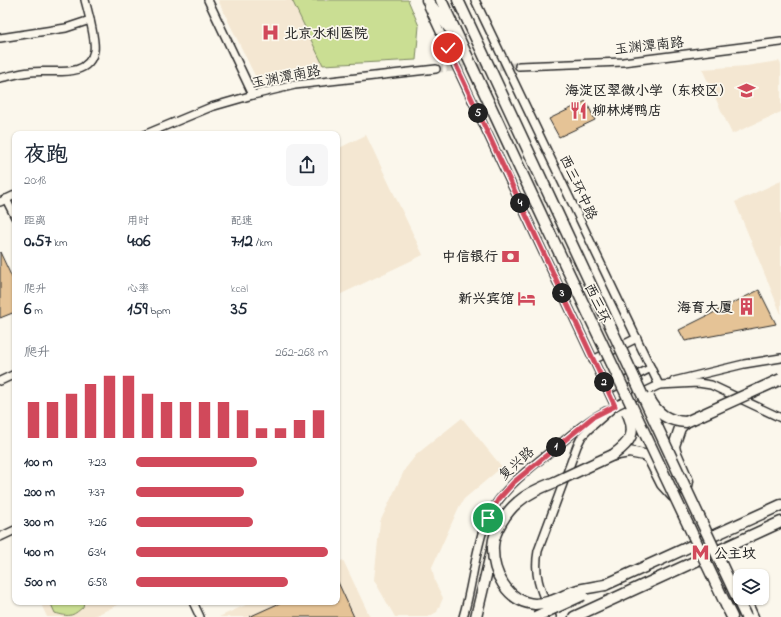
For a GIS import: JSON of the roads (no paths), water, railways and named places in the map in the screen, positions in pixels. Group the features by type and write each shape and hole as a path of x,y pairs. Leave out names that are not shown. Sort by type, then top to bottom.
{"highway":[{"path":"426,0 460,42"},
{"name":"西三环","path":"440,0 732,617"},
{"name":"西三环","path":"458,0 633,379 733,591"},
{"path":"465,0 476,38"},
{"path":"633,379 642,384 652,405 660,413 672,420 686,422"},
{"path":"686,491 688,480 674,446 680,428 686,422 781,379"},
{"path":"613,455 627,443 633,427 620,397 622,385"},
{"path":"476,617 493,546 500,525 511,508 536,490 613,455 629,452 644,454 649,458 662,484 676,498"},
{"path":"535,617 781,505"},
{"path":"574,617 781,522"},
{"path":"493,546 496,566 503,585 511,594 529,603 552,602 577,591 605,586"},
{"path":"586,617 608,601"},
{"path":"726,605 727,617"},
{"name":"西三环","path":"740,605 746,617"},
{"path":"746,605 753,617"}],"street":[{"path":"0,78 30,72 64,72 80,70 90,62 94,50 90,20 85,0"},
{"path":"208,0 254,94"},
{"path":"426,0 615,406 582,436 538,552 536,565 537,576 541,592 552,617"},
{"name":"西三环中路","path":"475,0 659,385"},
{"path":"0,38 66,28 90,20"},
{"name":"玉渊潭南路","path":"519,66 623,62 781,42"},
{"name":"玉渊潭南路","path":"153,131 211,107 254,94 295,85 436,69"},
{"path":"3,200 12,213"},
{"path":"593,360 636,338"},
{"path":"659,385 744,364 781,358"},
{"path":"608,390 651,368"},
{"path":"0,381 12,375"},
{"path":"659,385 698,383 711,385 781,418"},
{"name":"复兴路","path":"463,617 484,527 498,500 519,478 593,417 659,385"},
{"path":"0,537 12,531"},
{"path":"194,605 200,617"}],"tunnel":[{"path":"436,69 519,66"}],"place":[{"name":"北京水利医院","path":"271,33"},
{"name":"海淀区翠微小学（东校区）","path":"746,90"},
{"name":"柳林烤鸭店","path":"579,110"},
{"name":"中信银行","path":"511,256"},
{"name":"新兴宾馆","path":"527,298"},
{"name":"海育大厦","path":"746,307"},
{"name":"公主坟","path":"701,553"}]}
